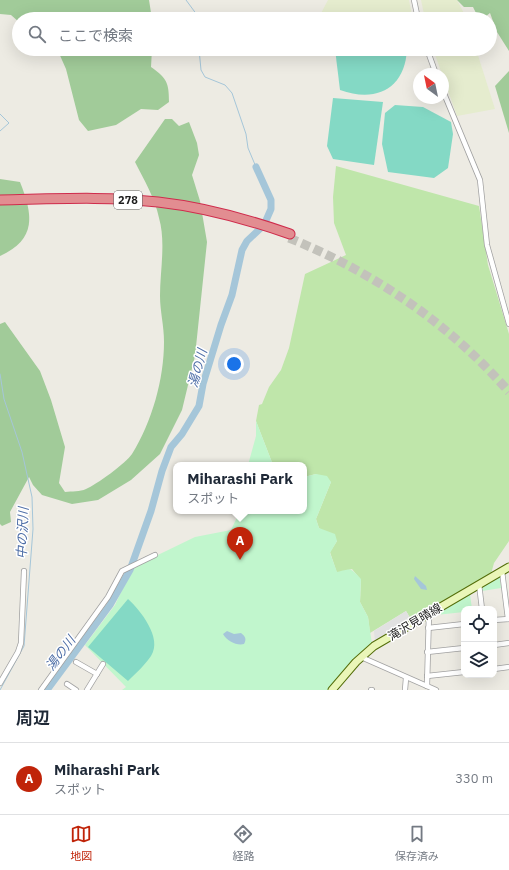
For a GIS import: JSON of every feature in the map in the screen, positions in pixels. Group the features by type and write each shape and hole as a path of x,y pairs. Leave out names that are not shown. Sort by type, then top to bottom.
{"highway":[{"name":"278","path":"0,200 99,199 151,202 200,209 290,236"},
{"name":"278","path":"0,205 99,202 136,204 186,210 253,224"}],"street":[{"path":"414,0 417,12"},
{"path":"430,56 434,68"},
{"path":"448,104 480,180 487,245 509,324"},
{"path":"41,690 91,622 119,576 126,568 155,554"},
{"name":"滝沢見晴線","path":"332,690 361,657 374,646 509,567"},
{"path":"0,683 18,652 21,643 24,571"},
{"path":"497,620 508,619 502,571"},
{"path":"479,584 482,606"},
{"path":"427,686 429,613"},
{"path":"428,628 461,624"},
{"path":"497,645 509,643"},
{"path":"427,652 461,648"},
{"path":"361,657 436,690"},
{"path":"76,662 97,674"},
{"path":"87,690 102,664"},
{"path":"497,669 509,667"},
{"path":"427,676 461,672"},
{"path":"405,690 406,678"},
{"path":"67,684 76,690"}],"green space":[{"path":"0,0 149,0 151,12 12,12 12,16 0,14"},
{"path":"328,0 409,0 411,12 322,12"},
{"path":"421,0 457,0 463,12 424,12"},
{"path":"457,0 509,0 509,51 497,32 497,12 476,12 473,7 464,7"},
{"path":"60,56 152,56 151,67 161,74 168,85 169,102 158,110 141,109 116,125 88,131 79,120 66,69"},
{"path":"336,56 406,56 401,74 394,83 386,89 365,95 353,94 340,90"},
{"path":"436,56 478,56 495,109 457,116 449,94 449,68 440,68"},
{"path":"509,71 509,133 495,86"},
{"path":"333,98 383,102 374,165 333,159 327,146"},
{"path":"395,105 423,107 451,122 453,134 448,168 434,178 388,172 382,144 385,113"},
{"path":"165,119 172,119 179,126 189,122 197,143 199,155 192,175 200,201 207,242 195,356 182,410 160,454 131,480 98,500 72,504 42,495 33,485 29,477 10,512 11,522 2,526 0,524 0,324 5,322 40,371 51,400 65,447 59,483 65,492 86,489 97,483 129,458 139,442 151,414 156,400 162,371 163,356 164,336 160,296 162,237 155,203 135,162"},
{"path":"336,166 479,206 488,265 509,334 509,541 494,563 491,574 412,621 406,611 370,633 368,617 360,602 361,580 352,569 337,573 330,552 337,541 319,528 316,519 331,482 316,474 307,476 307,462 272,462 256,421 259,405 262,404 269,387 281,370 289,348 305,274 346,255 334,223 333,197"},
{"path":"0,179 20,182 28,205 29,225 21,242 0,256"},
{"path":"256,421 272,462 249,462 256,436"},
{"path":"316,474 327,476 331,482 316,519 319,528 335,534 337,541 330,553 337,572 351,570 361,579 360,602 368,617 372,644 352,662 329,690 122,690 126,687 85,645 115,605 133,567 195,537 231,530 239,514 307,514 307,476"},
{"path":"500,577 501,588 482,591 483,586"},
{"path":"470,594 472,606 461,606 461,612 436,615"},
{"path":"128,599 144,617 152,633 154,649 151,656 143,666 128,681 88,647"}],"shaded area":[{"path":"406,611 412,621 375,642 374,631"}],"water":[{"path":"415,576 426,586 427,590 421,589 414,579"},
{"path":"227,631 234,634 241,633 244,635 244,644 235,644 230,641 223,634"}],"waterway":[{"name":"湯の川","path":"186,0 195,12"},
{"name":"湯の川","path":"200,56 201,70 205,77 225,85 232,93 246,134 248,148 256,167"},
{"name":"中の沢川","path":"0,114 9,123 0,131"},
{"name":"湯の川","path":"47,690 110,605 130,570 151,511 162,471 171,447 182,434 199,406 203,384 232,295 242,250 247,241 264,225 271,209 271,200 256,167"},
{"name":"中の沢川","path":"0,374 4,399 22,452 32,497 33,529 24,646 0,690"}],"tunnel":[{"path":"289,238 380,283 408,302 461,344 486,367 509,392"}],"place":[{"name":"Miharashi Park","path":"240,560"}]}
